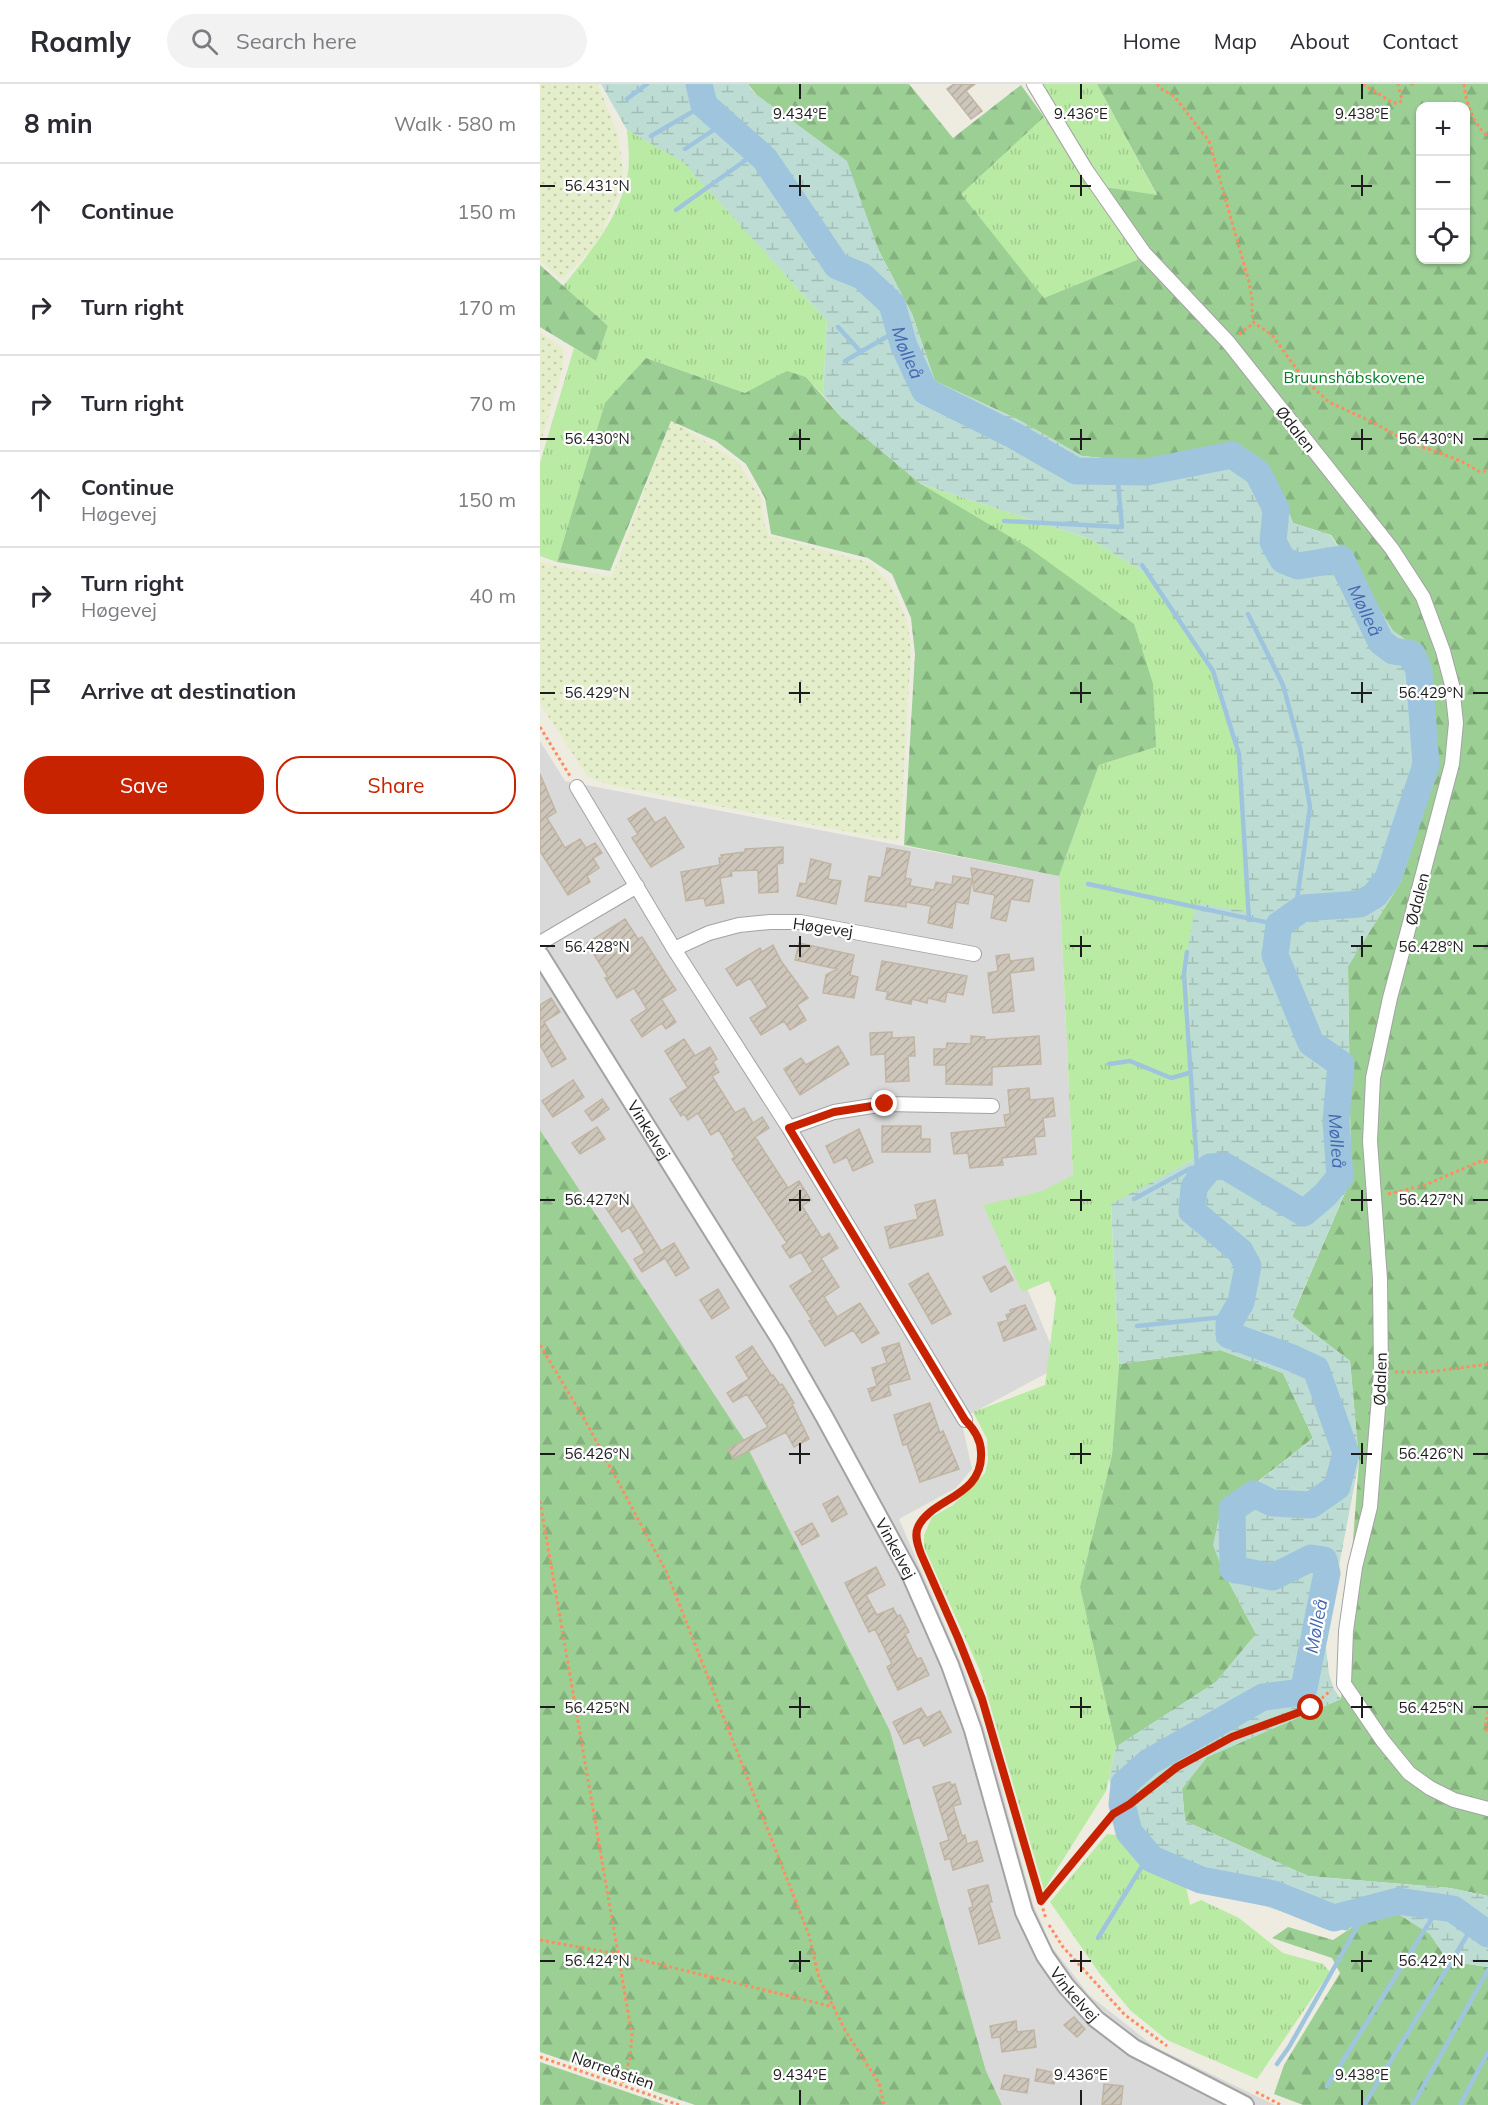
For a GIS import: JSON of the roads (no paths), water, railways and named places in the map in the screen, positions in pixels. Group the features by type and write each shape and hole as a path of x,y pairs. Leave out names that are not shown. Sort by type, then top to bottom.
{"street":[{"name":"Ødalen","path":"1034,84 1086,170 1144,253 1228,342 1392,549 1423,597 1443,651 1452,685 1456,723 1452,764 1412,923 1390,998 1373,1078 1370,1141 1380,1278 1381,1372 1370,1507 1355,1567 1346,1631 1344,1684 1383,1741 1409,1773 1430,1788 1454,1800 1488,1809"},
{"path":"577,787 674,948 789,1128 965,1420"},
{"path":"540,943 637,886"},
{"name":"Høgevej","path":"674,948 709,933 739,926 770,922 800,922 974,954"},
{"name":"Vinkelvej","path":"540,956 780,1341 831,1428 911,1576 950,1665 973,1730 1024,1912 1045,1956 1066,1986 1096,2019 1134,2048 1247,2097"},
{"path":"789,1128 834,1112 885,1104 992,1106"}],"waterway":[{"path":"627,99 647,84"},
{"name":"Mølleå","path":"699,84 704,105 765,159 837,266 862,276 892,304 904,346 925,391 1015,436 1076,471 1146,472 1232,455 1258,473 1276,509 1273,542 1283,560 1298,566 1341,559 1381,642 1393,651 1412,654 1419,671 1426,765 1388,878 1375,895 1360,904 1303,908 1279,925 1275,955 1311,1043 1341,1064 1336,1121 1340,1177 1325,1195 1304,1213 1225,1166 1210,1167 1194,1187 1192,1211 1240,1251 1248,1266 1241,1302 1229,1323 1229,1335 1316,1369 1346,1453 1337,1487 1311,1505 1272,1503 1254,1494 1232,1509 1233,1569 1273,1577 1311,1558 1324,1560 1327,1573 1304,1688 1295,1693 1263,1697 1149,1762 1124,1784 1122,1804 1129,1832 1152,1859 1201,1880 1274,1894 1334,1918 1398,1901 1453,1909 1488,1934"},
{"path":"651,136 704,105"},
{"path":"685,149 724,123"},
{"path":"676,210 757,152"},
{"path":"838,327 861,352"},
{"path":"845,361 900,329"},
{"path":"1004,521 1122,527 1117,471"},
{"path":"1142,565 1213,671 1239,754 1249,919"},
{"path":"1248,614 1283,685 1300,748 1310,807 1295,914"},
{"path":"1088,884 1279,925"},
{"path":"1187,952 1184,974 1197,1167"},
{"path":"1109,1064 1130,1061 1171,1078 1189,1073"},
{"path":"1134,1199 1191,1168 1210,1167"},
{"path":"1137,1326 1233,1316"},
{"path":"1098,1938 1149,1855"},
{"path":"1327,2086 1439,1907"},
{"path":"1277,2064 1367,1910"},
{"path":"1364,2105 1474,1924"},
{"path":"1413,2105 1488,1970"},
{"path":"1460,2105 1488,2052"}],"park label":[{"name":"Bruunshåbskovene","path":"1354,377"}]}
